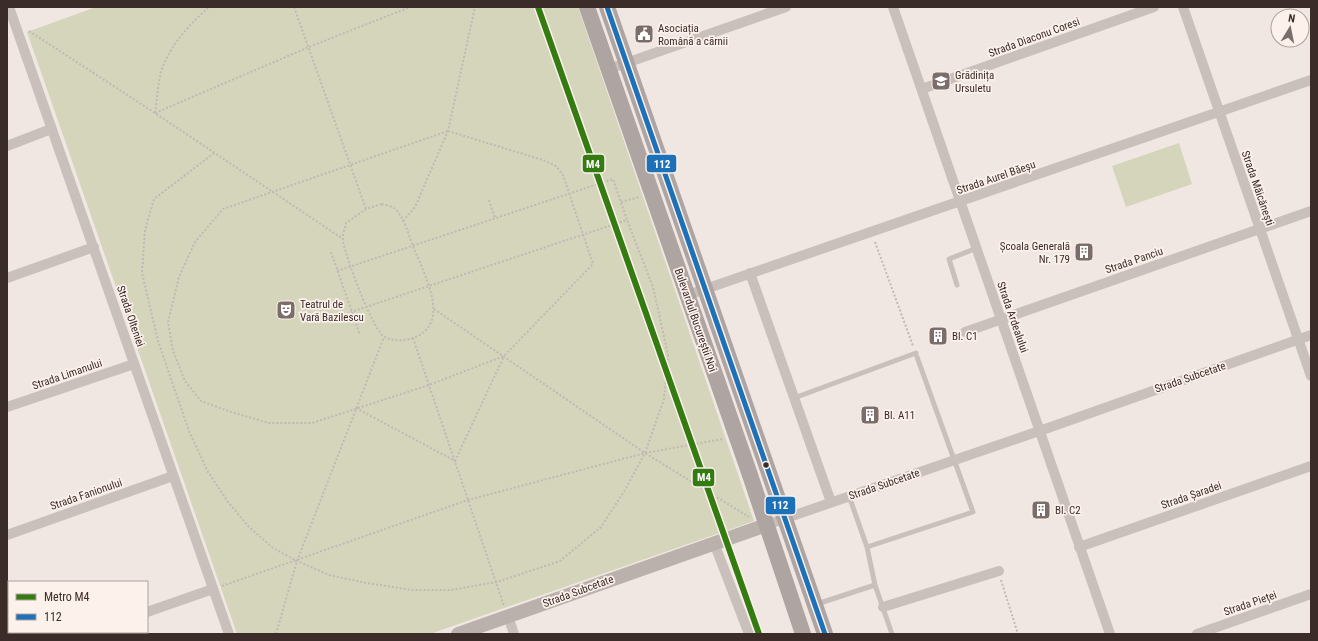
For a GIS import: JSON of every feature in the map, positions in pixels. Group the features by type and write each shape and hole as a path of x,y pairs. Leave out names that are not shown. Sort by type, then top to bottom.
{"main road":[{"name":"Bulevardul Bucureștii Noi","path":"587,7 688,295 803,634"},
{"name":"Bulevardul Bucureștii Noi","path":"607,7 825,634"}],"street":[{"path":"609,69 786,7"},
{"name":"Strada Ardealului","path":"893,7 1110,634"},
{"name":"Strada Diaconu Coresi","path":"922,89 1154,7"},
{"name":"Strada Măicănești","path":"1183,7 1311,376"},
{"name":"Strada Olteniei","path":"9,13 94,247 229,634"},
{"name":"Strada Aurel Băeșu","path":"688,295 1311,80"},
{"path":"7,146 51,129"},
{"name":"Strada Panciu","path":"965,332 1311,211"},
{"path":"7,278 94,247"},
{"path":"750,273 831,502"},
{"name":"Strada Subcetate","path":"458,634 507,613 1039,431 1311,334"},
{"name":"Strada Limanului","path":"7,407 134,364"},
{"name":"Strada Șaradei","path":"1079,547 1311,466"},
{"name":"Strada Fanionului","path":"7,535 173,476"},
{"path":"714,542 749,634"},
{"path":"883,607 999,571"},
{"path":"148,612 213,589"},
{"name":"Strada Pieței","path":"1197,634 1311,594"},
{"path":"507,613 514,634"}],"lane":[{"path":"957,285 949,259 977,248"},
{"path":"794,398 916,355 973,512 867,547"},
{"path":"849,496 867,547 874,585 892,634"},
{"path":"815,605 874,585"}],"path":[{"path":"154,113 161,73 167,57 190,25 209,7"},
{"path":"294,7 366,209"},
{"path":"154,113 309,47 410,7"},
{"path":"403,221 415,207 448,131 475,7"},
{"path":"26,29 343,239"},
{"path":"455,461 504,356 593,264 563,174 556,166 543,160 448,131 223,210 195,242 179,277 168,322 173,351 185,381 201,401 228,411 268,423 312,423 429,385 504,356"},
{"path":"214,153 154,199 145,230 142,273 158,341 189,431 208,472 228,502 249,527 272,548 329,575 412,590 451,590 496,582 560,561 601,527 625,490 645,453 664,399 668,355 653,287 613,179 337,271"},
{"path":"621,202 642,196"},
{"path":"489,200 495,218"},
{"path":"382,204 394,207 403,221 428,286 434,309 431,324 424,332 413,338 400,341 384,337 376,328 366,307 343,239 346,223 366,209 382,204"},
{"path":"351,312 627,220"},
{"path":"871,231 916,355"},
{"path":"331,252 360,335"},
{"path":"434,309 645,453 749,517"},
{"path":"276,634 298,561 384,337"},
{"path":"413,338 507,613"},
{"path":"356,408 455,461"},
{"path":"213,589 298,561 468,500 645,453 727,438"},
{"path":"999,571 1018,634"}],"green space":[{"path":"96,7 578,7 754,521 430,634 237,634 27,32"},
{"path":"1179,143 1192,184 1126,207 1112,166"}],"metro line":[{"name":"M4","path":"538,7 759,634"}],"transit line":[{"name":"112","path":"607,7 825,634"}],"place":[{"name":"Asociația Română a cărnii","path":"644,34"},
{"name":"Grădinița Ursuletu","path":"941,81"},
{"name":"Școala Generală Nr. 179","path":"1084,252"},
{"name":"Teatrul de Vară Bazilescu","path":"286,310"},
{"name":"Bl. C1","path":"938,336"},
{"name":"Bl. A11","path":"870,415"},
{"name":"Bl. C2","path":"1041,510"}]}
